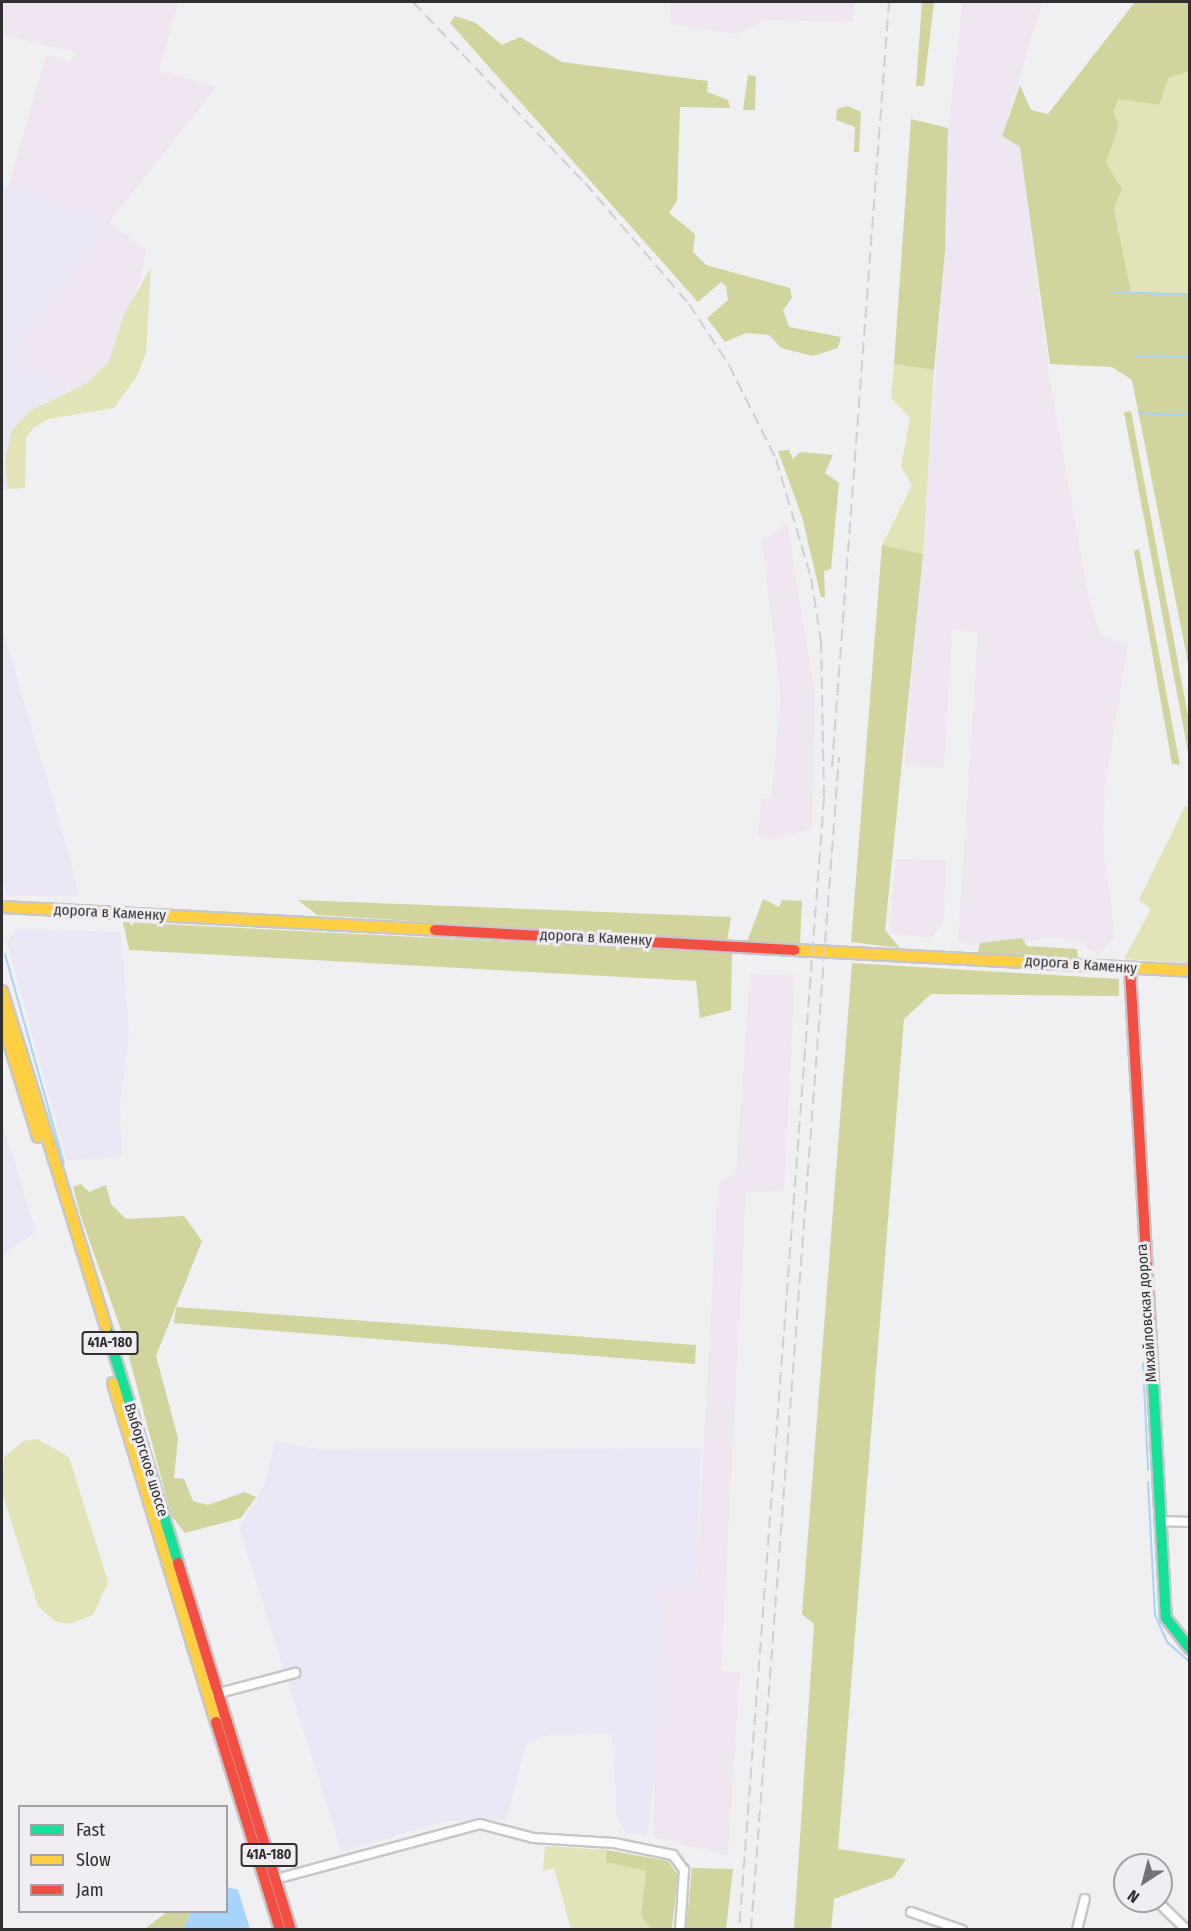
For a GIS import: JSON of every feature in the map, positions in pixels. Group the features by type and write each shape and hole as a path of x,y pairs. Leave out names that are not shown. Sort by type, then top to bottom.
{"main road":[{"name":"дорога в Каменку","path":"2,908 1190,971"},
{"name":"Михайловская дорога","path":"1130,969 1166,1618 1190,1649"},
{"name":"Выборгское шоссе","path":"2,991 291,1929"},
{"name":"Выборгское шоссе","path":"2,1020 204,1695 280,1929"}],"street":[{"path":"1160,1521 1190,1522"},
{"path":"204,1695 219,1694 295,1673"},
{"path":"276,1879 480,1824 534,1838 614,1843 673,1855 684,1870 680,1929"},
{"path":"1077,1929 1085,1899"},
{"path":"911,1912 962,1929"},
{"path":"1170,1913 1187,1929"}],"shaded area":[{"path":"2,2 178,2 159,71 217,86 109,222 146,250 139,283 109,362 87,383 64,393 12,352 108,223 8,188 46,55 70,62 76,52 2,35"},
{"path":"672,2 854,2 852,22 767,20 737,34 669,24"},
{"path":"963,2 1042,2 1002,136 1020,147 1050,380 1087,589 1100,635 1128,644 1105,786 1103,845 1115,938 1097,954 1082,943 1054,938 973,946 958,942 978,633 952,628 944,768 905,765 945,251 948,128"},
{"path":"2,186 109,223 12,351 64,393 30,411 5,461 8,489 2,493"},
{"path":"787,523 815,696 812,829 771,839 758,835 761,798 771,798 781,697 762,541"},
{"path":"2,627 74,872 78,896 7,896 2,879"},
{"path":"895,859 946,860 944,921 931,938 890,933"},
{"path":"16,929 121,932 129,1035 120,1107 122,1156 67,1161 7,942"},
{"path":"750,974 795,975 784,1191 746,1192 721,1671 740,1672 728,1855 653,1837 660,1588 696,1589 718,1184 736,1173"},
{"path":"2,1122 36,1232 2,1255"},
{"path":"275,1441 322,1450 701,1448 696,1589 660,1588 657,1752 647,1836 625,1833 617,1815 612,1733 548,1735 526,1743 506,1820 444,1821 342,1852 239,1528 264,1486"}],"green space":[{"path":"922,2 934,2 924,86 916,86"},
{"path":"1135,2 1189,2 1189,71 1169,78 1159,105 1119,99 1113,112 1119,125 1106,163 1122,188 1114,209 1131,292 1189,293 1189,668 1132,380 1112,367 1050,364 1020,147 1002,136 1020,85 1031,110 1048,114"},
{"path":"455,16 476,23 502,45 520,37 562,62 708,81 707,92 728,100 730,108 680,107 677,201 669,213 695,234 693,252 706,265 790,288 792,298 783,310 789,327 841,337 838,348 813,356 781,348 769,335 746,333 725,342 707,318 728,300 726,286 721,282 698,302 450,23"},
{"path":"1189,71 1189,293 1131,292 1114,209 1122,188 1106,163 1118,126 1113,112 1119,99 1159,104 1169,78"},
{"path":"748,75 756,76 755,110 743,110"},
{"path":"848,106 861,112 859,152 854,152 855,127 836,120 837,109"},
{"path":"911,119 948,128 945,251 934,370 894,364"},
{"path":"151,268 146,353 137,376 114,408 48,419 33,428 26,438 25,488 8,489 5,461 12,430 30,411 87,383 109,362 124,314"},
{"path":"894,364 934,370 923,554 882,545 912,485 901,467 910,418 891,398"},
{"path":"1131,411 1189,721 1189,757 1124,412"},
{"path":"789,450 793,459 800,452 833,455 825,473 839,483 831,569 824,571 825,597 821,597 802,517 778,451"},
{"path":"882,545 923,554 885,930 900,948 851,942"},
{"path":"1139,549 1180,765 1172,764 1134,551"},
{"path":"1185,806 1190,806 1189,963 1124,959 1151,909 1139,900"},
{"path":"763,899 779,907 782,900 802,901 800,944 747,942"},
{"path":"298,900 731,917 727,941 317,915"},
{"path":"123,922 732,953 731,1010 700,1018 696,981 129,950"},
{"path":"1022,938 1027,946 1077,949 1078,959 978,953 980,943"},
{"path":"852,963 1119,979 1119,996 931,994 904,1019 838,1849 906,1859 894,1877 834,1899 831,1929 794,1929 814,1624 802,1614"},
{"path":"81,1184 89,1192 106,1185 111,1204 126,1219 184,1216 202,1241 156,1356 178,1438 174,1478 184,1479 193,1501 208,1505 245,1492 256,1497 241,1518 185,1533 171,1515 124,1338 80,1214 73,1187"},
{"path":"176,1307 696,1345 695,1364 174,1323"},
{"path":"37,1439 69,1457 108,1582 93,1615 69,1624 55,1621 38,1606 2,1492 4,1457 24,1441"},
{"path":"545,1846 607,1850 607,1862 646,1871 641,1915 651,1929 571,1929 554,1868 543,1871"},
{"path":"607,1850 668,1861 678,1875 672,1929 651,1929 641,1916 646,1871 606,1862"},
{"path":"692,1868 733,1869 726,1929 686,1929"},
{"path":"166,1913 191,1913 183,1929 143,1930"}],"water":[{"path":"228,1887 238,1890 250,1929 183,1929 191,1913 228,1913"}],"waterway":[{"path":"1114,292 1190,295"},
{"path":"1137,356 1190,357"},
{"path":"1139,413 1190,415"},
{"path":"5,954 64,1164"},
{"path":"1143,1363 1148,1470"},
{"path":"1148,1482 1155,1615 1167,1642 1190,1662"}],"railway":[{"path":"413,2 585,183 689,304 729,365 776,459 811,578 821,641 824,798 739,1930"},
{"path":"832,767 889,2"},
{"path":"751,1930 839,757"}],"traffic: fast":[{"path":"106,1327 178,1563"},
{"path":"1152,1362 1166,1618 1190,1649"}],"traffic: slow":[{"path":"2,907 435,930"},
{"path":"794,950 1190,971"},
{"path":"2,991 106,1327"},
{"path":"2,1020 38,1137"},
{"path":"113,1383 216,1722"}],"traffic: jam":[{"path":"435,930 794,950"},
{"path":"1130,969 1152,1362"},
{"path":"178,1563 291,1930"},
{"path":"216,1722 280,1930"}]}
